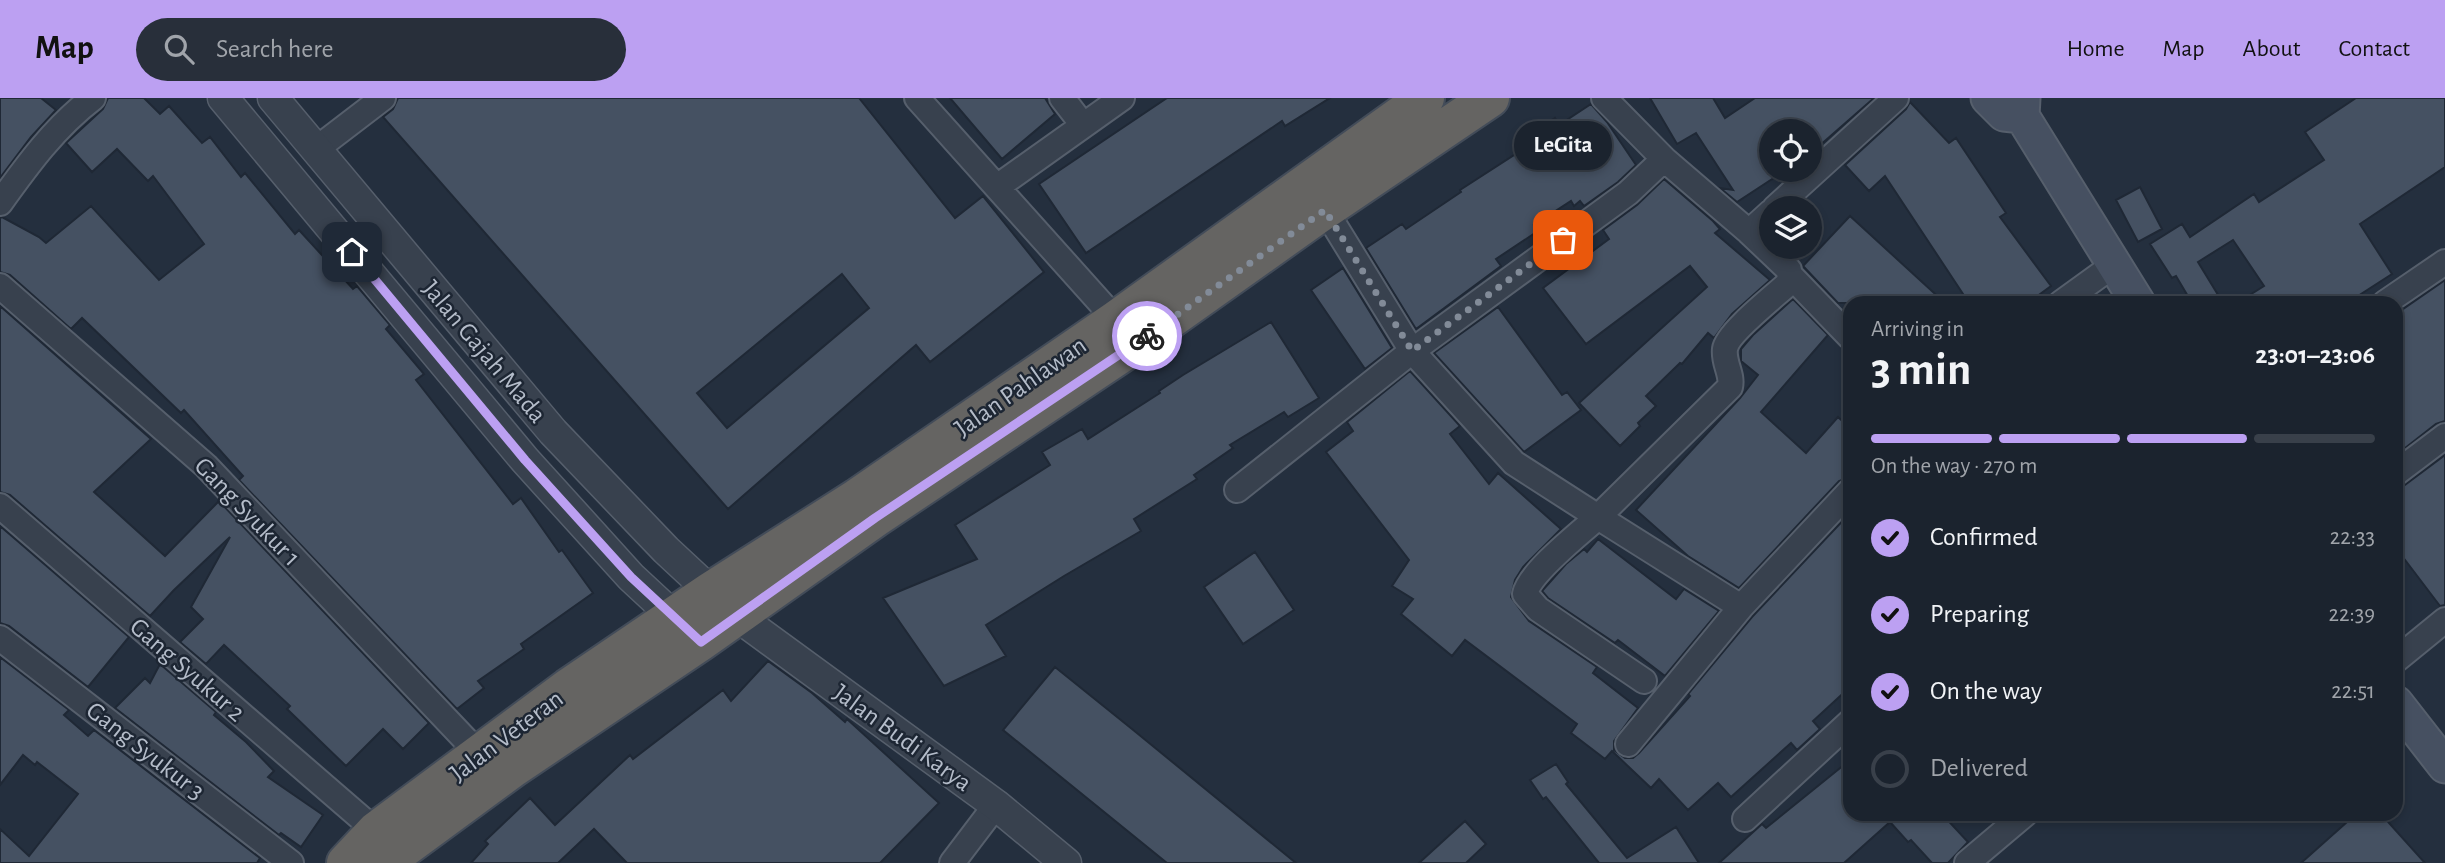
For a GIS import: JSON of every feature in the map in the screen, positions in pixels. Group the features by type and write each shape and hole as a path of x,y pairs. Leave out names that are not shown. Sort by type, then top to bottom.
{"highway":[{"name":"Jalan Pahlawan","path":"724,604 857,498 1116,320 1425,98"},
{"name":"Jalan Pahlawan","path":"724,604 875,518 1134,345 1490,98"},
{"path":"687,629 724,604"},
{"name":"Jalan Veteran","path":"346,863 382,847 480,755 568,688 687,629"},
{"name":"Jalan Veteran","path":"382,847 396,854 513,768 687,629"}],"main road":[{"path":"1988,98 2004,114 2022,107 2134,296"},
{"path":"2403,712 2445,766"}],"street":[{"path":"0,203 32,158 71,115 93,98"},
{"name":"Jalan Gajah Mada","path":"223,98 525,460 631,577 687,629"},
{"name":"Jalan Gajah Mada","path":"273,98 553,432 666,550 724,604"},
{"path":"315,150 383,98"},
{"path":"917,98 1116,320"},
{"path":"1062,98 1083,125"},
{"path":"997,187 1122,98"},
{"path":"1604,98 1664,159 1789,270 1791,276 1843,330"},
{"path":"1788,196 1896,98"},
{"path":"1237,490 1412,351 1628,193 1664,159"},
{"path":"1325,210 1412,351 1514,463 1741,607"},
{"path":"1749,232 1759,223"},
{"path":"2395,296 2445,262"},
{"path":"2071,296 2115,264"},
{"path":"1644,681 1538,609 1525,594 1527,584 1730,387 1731,379 1724,350 1731,336 1790,282 1791,276"},
{"name":"Gang Syukur 1","path":"0,286 206,466 480,755"},
{"path":"2403,468 2445,436"},
{"path":"1628,744 1741,607 1843,498"},
{"name":"Gang Syukur 2","path":"0,506 382,847"},
{"name":"Jalan Budi Karya","path":"724,604 996,805 1066,863"},
{"path":"2403,654 2445,620"},
{"name":"Gang Syukur 3","path":"0,638 291,863"},
{"path":"1745,819 1843,728"},
{"path":"952,863 996,805"},
{"path":"1967,863 2017,821"}],"building":[{"path":"0,98 41,98 56,110 31,137 0,178"},
{"path":"108,98 144,98 160,114 169,106 202,143 210,137 241,177 245,173 295,234 299,230 353,289 357,286 390,325 386,329 424,374 416,380 513,504 521,498 559,552 562,550 593,593 521,644 524,649 478,681 484,688 457,709 239,480 243,476 184,410 181,413 82,318 71,329 10,275 0,272 2,217 46,243 91,206 159,280 204,244 153,176 148,181 117,149 92,172 66,143 103,109"},
{"path":"398,98 859,98 955,218 983,196 1044,272 930,362 916,345 728,509 383,117 393,109","holes":["842,274 869,308 727,428 697,393"]},
{"path":"950,98 1045,98 1055,114 1002,159"},
{"path":"1167,98 1330,98 1285,126 1282,121 1086,253 1039,184"},
{"path":"1650,98 1713,98 1725,118 1755,98 1874,98 1822,144 1822,119 1759,119 1759,182 1768,182 1737,202 1720,188 1733,190 1696,133 1677,144"},
{"path":"2356,98 2445,98 2445,167 2360,224 2392,274 2358,296 2248,296 2264,286 2233,240 2198,262 2219,296 2188,296 2176,276 2172,278 2150,244 2182,224 2190,237 2254,194 2259,202 2324,160 2305,132"},
{"path":"1910,102 1949,143 1956,138 2006,213 2000,217 2051,286 2037,296 1964,296 1885,176 1869,191 1845,165 1906,109"},
{"path":"1591,104 1607,122 1636,165 1618,182 1584,206 1580,201 1574,206 1571,201 1534,225 1538,231 1496,259 1501,266 1416,329 1366,248 1402,224 1406,229 1531,144 1527,137 1555,118 1559,125"},
{"path":"1664,179 1713,221 1720,229 1715,233 1770,280 1732,314 1714,338 1708,333 1682,364 1646,396 1656,406 1620,446 1579,403 1707,287 1690,266 1586,344 1543,288 1609,239 1603,230 1637,205"},
{"path":"2140,187 2162,229 2138,242 2116,200"},
{"path":"1850,216 1937,296 1843,296 1843,303 1838,303 1803,266 1810,259 1822,259 1822,246"},
{"path":"1343,268 1392,348 1365,369 1311,290"},
{"path":"2445,280 2445,421 2436,424 2403,450 2403,309"},
{"path":"1793,299 1828,335 1761,412 1806,453 1838,417 1843,422 1843,480 1739,588 1688,556 1636,510 1758,375 1741,361 1741,349"},
{"path":"0,306 151,439 94,492 165,556 219,501 429,723 403,749 383,729 346,766 287,709 290,706 224,645 206,664 180,642 203,619 191,607 230,537 150,616 10,495 0,492"},
{"path":"1498,307 1562,395 1567,392 1581,410 1524,452 1434,353"},
{"path":"1271,322 1319,398 1288,417 1284,412 1230,445 1233,448 1194,475 1197,479 1134,519 1141,531 986,625 1006,656 944,686 883,598 977,559 955,525 1050,465 1042,452 1082,429 1088,439 1183,375"},
{"path":"1410,371 1460,426 1450,434 1489,484 1498,473 1561,529 1523,567 1515,580 1511,597 1529,621 1597,667 1593,673 1638,708 1614,741 1614,750 1625,758 1633,758 1639,753 1690,696 1688,694 1752,617 1843,520 1843,693 1813,721 1820,729 1797,750 1791,743 1731,797 1718,783 1688,810 1659,779 1651,788 1612,751 1605,759 1571,733 1577,724 1465,640 1452,656 1401,614 1413,599 1392,586 1409,560 1326,452 1353,431 1347,422"},
{"path":"2445,455 2445,605 2440,606 2403,557 2405,485"},
{"path":"0,526 129,637 88,687 9,626 0,623"},
{"path":"1598,539 1676,599 1684,589 1719,611 1665,676 1618,640 1615,643 1548,598 1542,591 1566,564 1584,549 1587,552"},
{"path":"1255,552 1294,610 1243,644 1204,587"},
{"path":"0,657 69,710 64,715 88,736 94,730 260,858 257,863 0,863 0,829 29,856 78,794 37,762 35,765 23,755 0,785"},
{"path":"768,661 812,693 845,722 847,719 939,803 880,863 627,863 594,829 558,863 471,863 488,844 485,841 530,798 555,825 630,755 633,759 723,690 731,701"},
{"path":"160,664 216,712 214,715 274,771 268,777 323,815 301,847 281,833 279,835 115,708 145,678 150,683"},
{"path":"1055,667 1296,863 1167,863 1003,730"},
{"path":"1556,764 1568,782 1566,784 1627,858 1676,827 1699,863 1599,863 1546,797 1543,799 1530,780"},
{"path":"1843,766 1843,821 1948,821 1968,842 1948,863 1932,863 1890,822 1844,863 1719,863 1762,824 1766,828"},
{"path":"1465,821 1486,844 1466,863 1419,863"},
{"path":"2348,821 2387,821 2425,863 2301,863"}],"way so far":[{"path":"1147,336 1325,210 1412,351 1563,240"}],"place":[{"name":"LeGita","path":"1563,240"}],"route":[{"path":"352,252 525,460 631,577 701,642 875,518 1147,336"}]}
